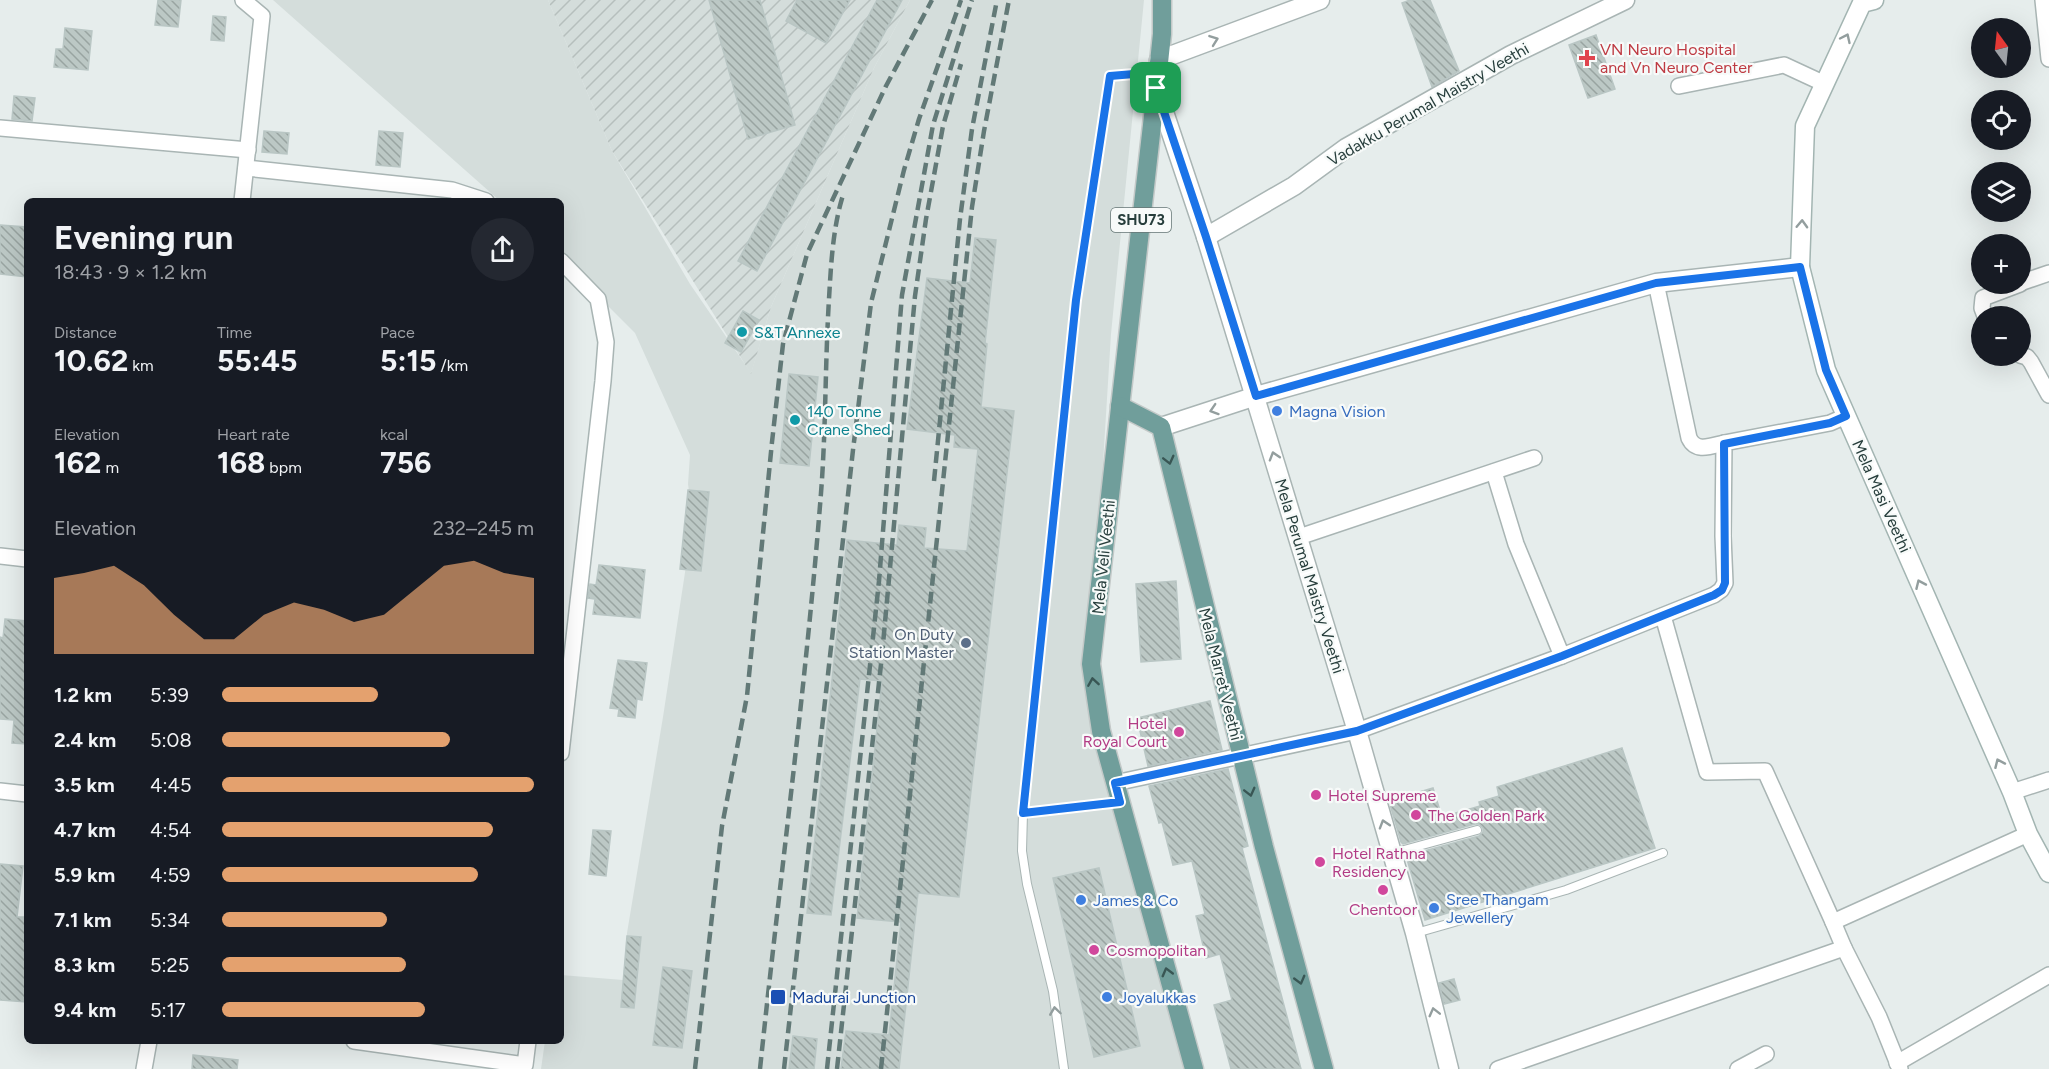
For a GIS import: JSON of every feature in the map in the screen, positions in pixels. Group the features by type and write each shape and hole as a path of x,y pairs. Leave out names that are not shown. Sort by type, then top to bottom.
{"main road":[{"name":"Mela Veli Veethi","path":"1162,0 1162,34 1158,74 1091,664 1101,731 1194,1069"},
{"name":"Mela Veli Veethi","path":"1162,34 1174,0"},
{"path":"1120,406 1161,427"},
{"name":"Mela Marret Veethi","path":"1161,427 1241,755 1324,1069"}],"street":[{"path":"242,198 262,16 243,0"},
{"path":"1158,74 1320,0"},
{"name":"Vadakku Perumal Maistry Veethi","path":"1206,237 1294,186 1346,148 1367,136 1512,55 1625,0"},
{"path":"2043,0 2049,59"},
{"name":"Mela Masi Veethi","path":"1866,1 1805,126 1800,267 1826,370 2012,792 2028,834 2049,873"},
{"path":"1679,86 1784,64 1825,84"},
{"name":"Mela Perumal Maistry Veethi","path":"1158,74 1393,853 1449,1069"},
{"path":"0,128 248,150"},
{"path":"246,168 452,190 477,198"},
{"path":"564,264 598,299 606,342 603,381 568,627 564,699"},
{"path":"1161,427 1256,396 1656,283 1800,267"},
{"path":"2031,280 2049,273"},
{"path":"1656,283 1689,438 1696,447 1703,448 1830,423 1846,416"},
{"path":"1982,306 1983,298 1994,294"},
{"path":"2031,362 2049,395"},
{"path":"1115,783 1357,731 1562,656 1714,595 1722,590 1725,583 1724,444"},
{"path":"1299,537 1534,458"},
{"path":"1494,472 1516,544 1562,656"},
{"path":"0,556 24,559"},
{"path":"1663,616 1707,772 1766,771 1844,948 1879,1017 1898,1066 2049,975"},
{"path":"2012,792 2049,780"},
{"path":"0,791 24,794"},
{"path":"1833,922 2028,834"},
{"path":"1498,1069 1844,948"},
{"path":"144,1069 148,1044"},
{"path":"374,1044 525,1067 528,1044"},
{"path":"1738,1069 1766,1054"}],"lane":[{"path":"1064,1069 1053,991 1022,851 1023,813 1076,300 1110,76 1158,74"},
{"path":"1023,813 1120,802"},
{"path":"1393,853 1477,830"},
{"path":"1415,933 1566,890 1663,853"}],"shaded area":[{"path":"273,0 548,0 612,151 690,284 751,373 771,307 874,68 910,0 1144,0 1111,334 1090,673 1188,1069 541,1069 545,1044 564,1044 564,975 623,980 627,933 693,520 688,484 690,455 635,333 564,262 564,198 497,198"},
{"path":"548,0 910,0 874,68 771,307 751,374 612,151"}],"building":[{"path":"158,0 181,0 178,27 155,25"},
{"path":"709,0 760,0 795,125 748,139"},
{"path":"797,0 850,0 826,43 786,21"},
{"path":"877,0 902,0 757,271 738,261"},
{"path":"1410,0 1430,0 1459,71 1432,87 1402,3"},
{"path":"213,16 226,17 224,41 211,40"},
{"path":"65,28 92,31 88,70 54,67 56,49 63,49"},
{"path":"1596,35 1615,89 1588,98 1569,45"},
{"path":"14,96 35,98 32,121 12,119"},
{"path":"264,131 289,133 287,154 262,152"},
{"path":"379,131 403,133 400,167 376,165"},
{"path":"0,225 24,227 24,277 0,274"},
{"path":"975,238 996,240 981,407 1014,411 959,897 918,893 899,1069 841,1069 846,1031 889,1035 901,922 857,918 882,681 860,679 831,915 807,913 847,540 897,545 899,525 926,528 924,548 967,551 978,449 954,447 955,435 907,429 927,278 970,283"},
{"name":"S&T Annexe","path":"743,311 759,320 741,352 725,343"},
{"name":"140 Tonne Crane Shed","path":"789,374 818,377 809,466 780,463"},
{"path":"688,490 709,492 701,571 680,569"},
{"path":"599,565 645,570 640,618 593,614 595,599 588,598 590,584 596,585"},
{"path":"1176,581 1181,659 1141,662 1136,584"},
{"path":"5,619 24,621 24,744 12,743 14,720 0,719 0,637 3,638"},
{"path":"618,660 647,663 642,700 637,699 635,718 618,716 619,709 610,708"},
{"name":"Hotel Royal Court","path":"1210,701 1222,750 1148,766 1137,718"},
{"path":"1622,748 1655,848 1425,920 1406,856 1479,836 1483,828 1475,824 1403,844 1389,801 1433,788 1442,817 1480,806 1479,802 1499,796 1497,787"},
{"path":"1228,769 1248,846 1242,848 1301,1069 1231,1069 1214,1005 1232,1000 1220,954 1206,958 1196,916 1205,914 1192,861 1173,865 1162,822 1159,823 1149,786"},
{"path":"593,830 611,831 606,876 589,874"},
{"path":"0,864 23,866 17,917 24,917 24,1002 0,1000"},
{"path":"1099,868 1140,1046 1094,1057 1053,878"},
{"path":"627,936 641,937 634,1008 621,1007"},
{"path":"663,967 692,971 682,1048 653,1045"},
{"path":"1454,979 1460,1000 1444,1004 1439,983"},
{"path":"793,1036 817,1039 814,1069 789,1069"},
{"path":"193,1055 238,1060 237,1069 192,1069"}],"railway":[{"path":"695,1069 722,826 747,696 783,344 807,254 886,86 932,0"},
{"path":"784,1069 871,303 919,119 961,0"},
{"path":"827,1069 879,581 902,295 933,125 972,0"},
{"path":"934,481 960,219 972,129 997,0"},
{"path":"881,1069 972,207 1009,0"},
{"path":"837,1069 882,655 915,296 943,126 961,64"},
{"path":"760,1069 815,565 823,469 831,272 835,231 844,192"}],"place":[{"name":"VN Neuro Hospital and Vn Neuro Center","path":"1587,58"},
{"name":"S&T Annexe","path":"742,332"},
{"name":"Magna Vision","path":"1277,411"},
{"name":"140 Tonne Crane Shed","path":"795,420"},
{"name":"On Duty Station Master","path":"966,643"},
{"name":"Hotel Royal Court","path":"1179,732"},
{"name":"Hotel Supreme","path":"1316,795"},
{"name":"The Golden Park","path":"1416,815"},
{"name":"Hotel Rathna Residency","path":"1320,862"},
{"name":"Chentoor","path":"1383,890"},
{"name":"James & Co","path":"1081,900"},
{"name":"Sree Thangam Jewellery","path":"1434,908"},
{"name":"Cosmopolitan","path":"1094,950"},
{"name":"Madurai Junction","path":"778,997"},
{"name":"Joyalukkas","path":"1107,997"}],"route":[{"path":"1158,72 1156,88 1256,396 1656,283 1800,267 1826,370 1846,416 1830,423 1724,444 1725,583 1722,590 1714,595 1562,656 1357,731 1115,783 1120,802 1023,813 1076,300 1110,76 1158,72"}]}
